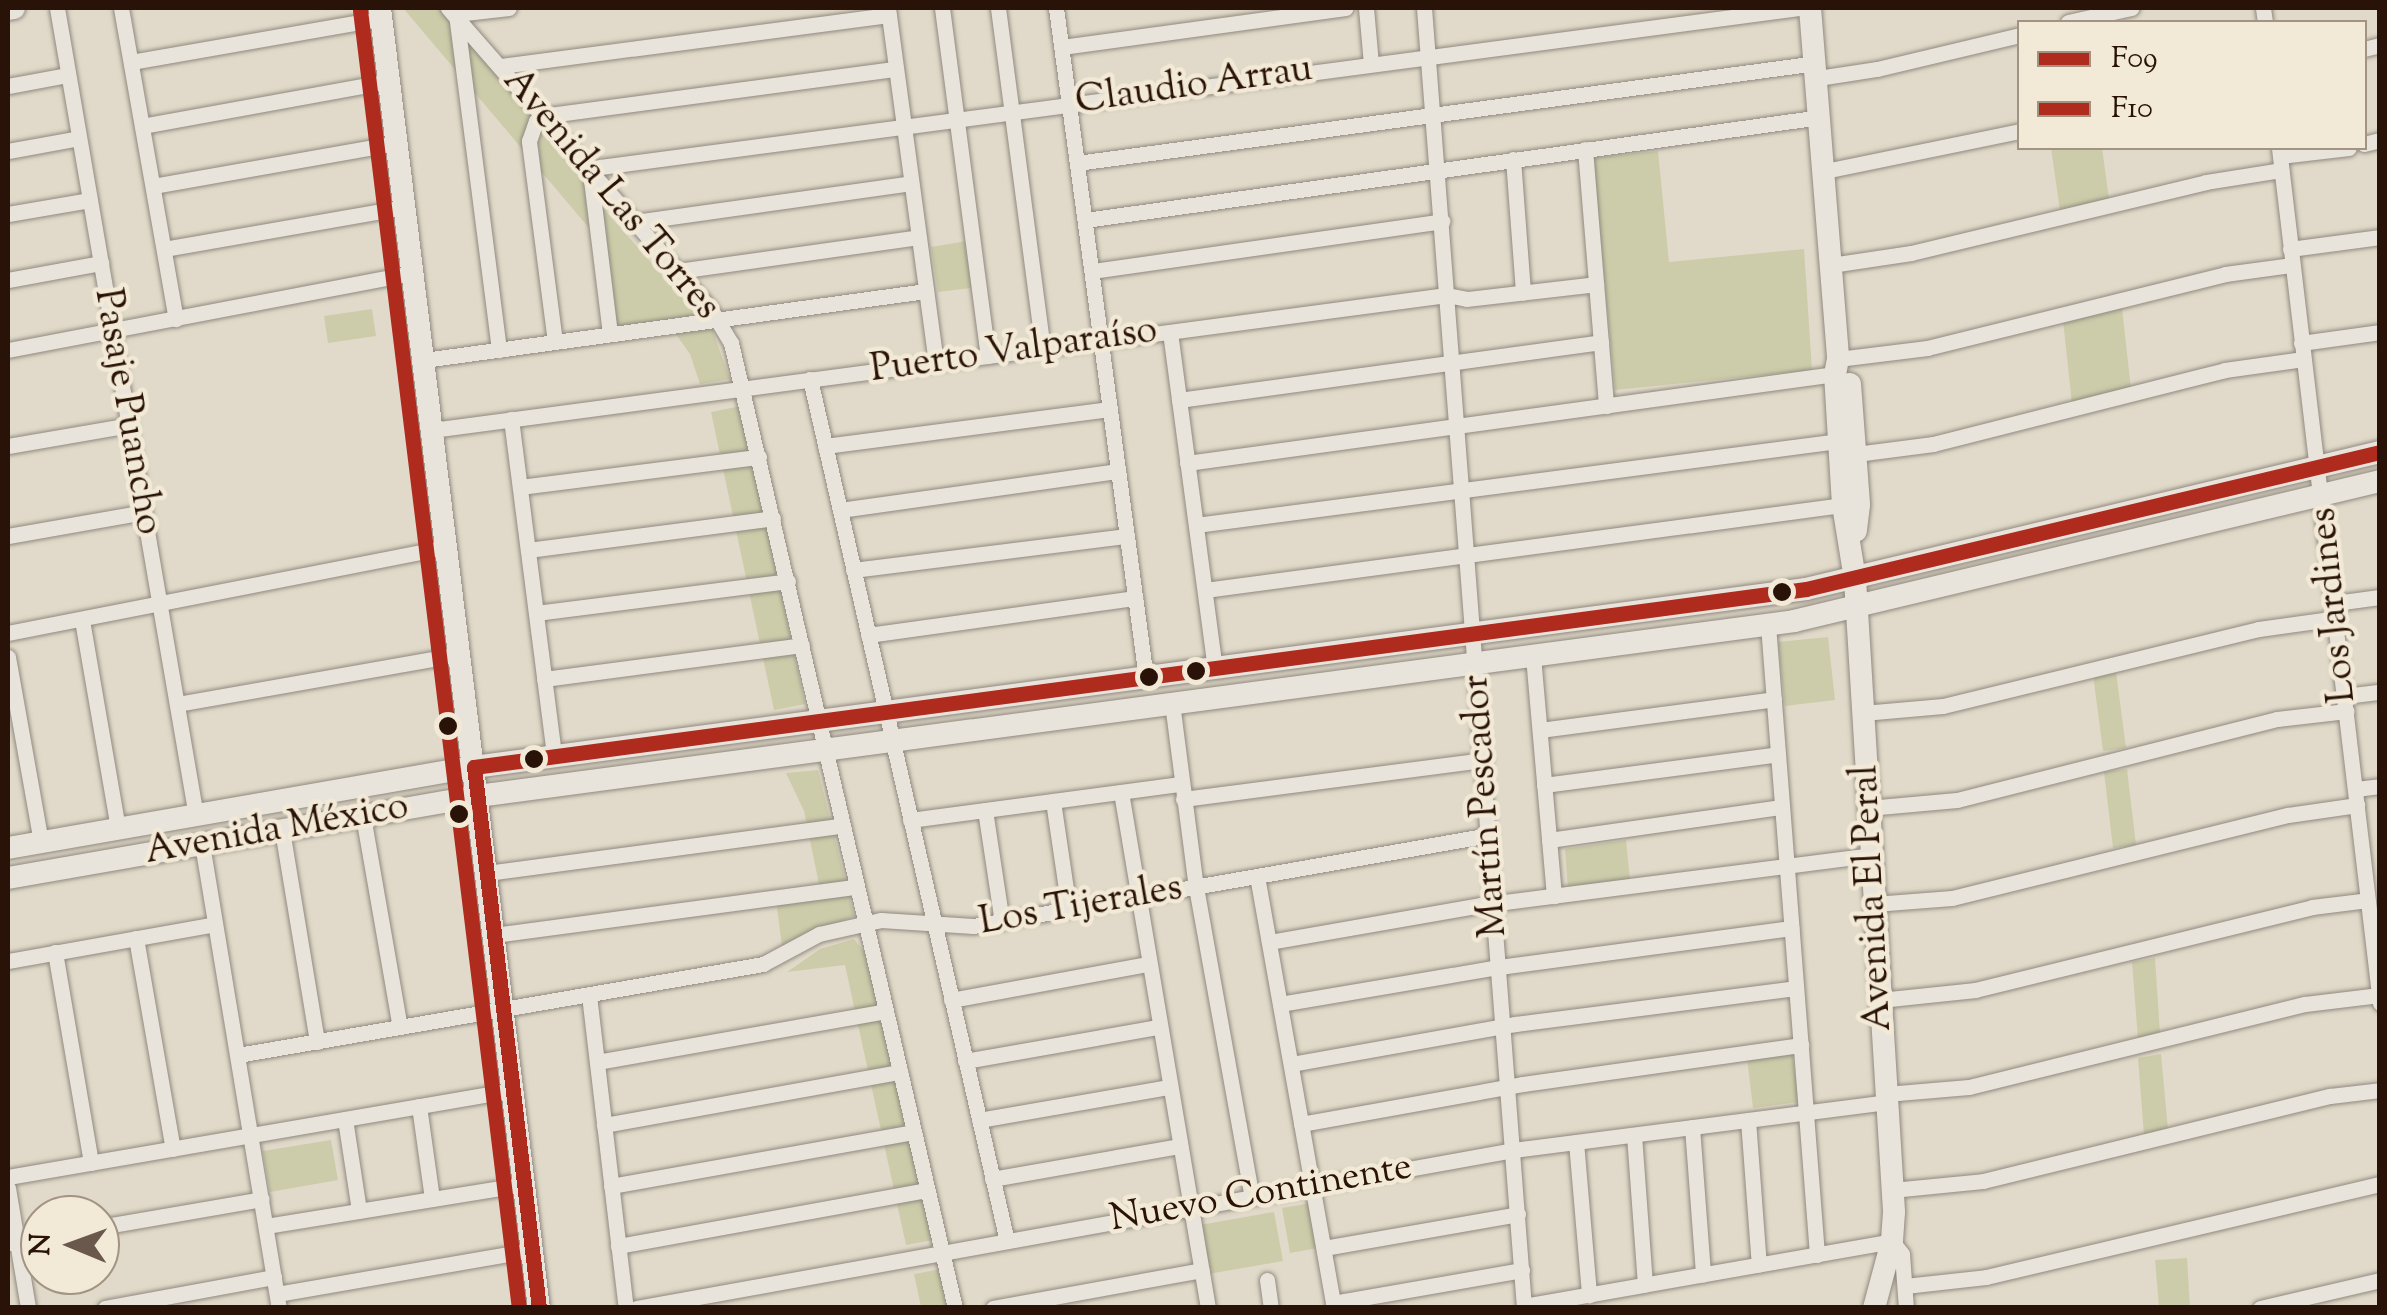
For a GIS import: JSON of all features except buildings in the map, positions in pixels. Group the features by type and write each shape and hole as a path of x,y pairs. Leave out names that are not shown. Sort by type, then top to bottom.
{"main road":[{"name":"Avenida El Peral","path":"1810,8 1836,366 1848,374 1843,505 1855,579 1892,1190 1892,1242 1874,1308"},
{"path":"381,13 539,1308"},
{"name":"Avenida El Peral","path":"1847,447 1859,505 1853,555"},
{"name":"Avenida México","path":"8,848 474,767 1474,634 1855,579 2380,452"},
{"name":"Avenida México","path":"8,878 478,796 1768,624 1857,608 2380,481"}],"street":[{"name":"Pasaje Puancho","path":"56,8 196,816"},
{"path":"121,8 176,319"},
{"path":"500,350 452,11 508,8"},
{"path":"942,8 988,356"},
{"path":"998,8 1044,348"},
{"path":"1056,8 1146,678"},
{"path":"1062,47 1346,8"},
{"path":"1366,8 1371,64"},
{"name":"Martín Pescador","path":"1424,8 1524,1307"},
{"name":"Claudio Arrau","path":"590,171 1725,12 1799,8"},
{"path":"2077,20 2131,8"},
{"name":"Avenida Las Torres","path":"452,11 678,271 718,320 731,343 955,1308"},
{"path":"500,66 888,11 936,363"},
{"path":"130,62 381,13"},
{"path":"1077,163 1433,115 1817,70 1877,70 2017,36"},
{"path":"555,342 529,140 531,127 542,116 896,69"},
{"path":"8,86 68,75"},
{"path":"142,126 390,81"},
{"path":"1085,220 1820,117"},
{"path":"1824,171 2017,132"},
{"path":"8,151 79,138"},
{"path":"152,186 397,143"},
{"path":"1585,149 1606,406"},
{"path":"1831,265 1911,254 2220,178 2280,158 2335,150"},
{"name":"Los Jardines","path":"2280,158 2302,351 2320,466 2356,797 2373,882 2368,900 2380,1003"},
{"path":"1514,159 1523,293"},
{"path":"590,171 610,334"},
{"path":"636,222 912,183"},
{"path":"8,214 90,200"},
{"path":"164,249 405,207"},
{"path":"1092,271 1442,221"},
{"path":"678,271 919,237"},
{"path":"1188,462 1606,406 1836,366 1927,348 2380,237"},
{"path":"8,280 101,264"},
{"path":"8,350 413,273"},
{"name":"Puerto Valparaíso","path":"432,430 1448,295 1467,299 1596,284"},
{"path":"424,360 926,291"},
{"path":"1170,332 1216,668"},
{"path":"1196,525 1847,447 1933,444 2380,332"},
{"path":"1179,400 1600,342"},
{"path":"810,380 1007,1241"},
{"path":"825,446 1110,409"},
{"path":"512,419 554,757"},
{"path":"8,446 128,425"},
{"path":"520,486 759,457"},
{"path":"840,510 1118,471"},
{"path":"1205,590 1843,505"},
{"path":"8,536 144,512"},
{"path":"528,550 773,518"},
{"path":"853,570 1127,536"},
{"path":"8,633 447,547"},
{"path":"536,613 788,580"},
{"path":"1864,714 1943,706 2380,597"},
{"path":"868,635 1136,598"},
{"path":"82,620 118,829"},
{"path":"1768,624 1817,1254"},
{"path":"544,679 802,644"},
{"path":"177,704 460,654"},
{"path":"1533,656 1554,896"},
{"path":"8,657 40,842"},
{"path":"1868,808 1957,800 2346,704 2380,692"},
{"path":"1540,730 1774,699"},
{"path":"1172,704 1196,887 1252,1197"},
{"path":"1544,785 1778,754"},
{"path":"910,820 1121,792 1182,791 1484,760"},
{"path":"1874,904 1952,898 2288,815 2356,797 2380,786"},
{"path":"1121,792 1208,1308"},
{"path":"1053,801 1069,910"},
{"path":"1549,840 1782,807"},
{"path":"984,810 1002,922"},
{"path":"362,816 400,1027"},
{"path":"487,873 842,826"},
{"path":"282,830 318,1042"},
{"name":"Los Tijerales","path":"238,1055 763,964 819,934 864,923 899,918 963,928 1489,835"},
{"path":"202,844 277,1293"},
{"path":"1269,942 1494,904 1870,855"},
{"path":"1257,876 1334,1305 1522,1270"},
{"path":"494,935 856,887"},
{"path":"1880,1000 1975,990 2312,907 2368,900"},
{"path":"8,961 215,924"},
{"path":"1280,1004 1499,967 1791,928"},
{"path":"136,938 173,1149"},
{"path":"56,952 91,1163"},
{"path":"951,1000 1148,964"},
{"path":"1291,1064 1504,1026 1796,988"},
{"name":"Nuevo Continente","path":"638,1308 1513,1150 1806,1113 1969,1087 2305,1004 2378,994"},
{"path":"589,995 626,1308"},
{"path":"597,1062 885,1011"},
{"path":"965,1061 1158,1027"},
{"path":"1302,1124 1508,1088 1800,1045"},
{"path":"604,1125 900,1072"},
{"path":"978,1120 1169,1087"},
{"path":"8,1177 513,1090"},
{"path":"1892,1190 1983,1181 2330,1096 2380,1090"},
{"path":"419,1106 432,1199"},
{"path":"345,1119 359,1211"},
{"path":"1748,1120 1759,1265"},
{"path":"1692,1127 1703,1274"},
{"path":"612,1186 914,1132"},
{"path":"1634,1135 1645,1285"},
{"path":"1576,1142 1589,1295"},
{"path":"992,1179 1180,1146"},
{"path":"266,1226 524,1184"},
{"path":"1904,1286 1986,1277 2380,1184"},
{"path":"8,1188 12,1242 28,1308"},
{"path":"618,1246 928,1190"},
{"path":"120,1224 262,1199"},
{"path":"1324,1248 1518,1214"},
{"path":"1524,1307 1892,1242"},
{"name":"Avenida El Peral","path":"1892,1242 1902,1254 1906,1308"},
{"path":"104,1308 277,1293 532,1250"},
{"path":"993,1308 1202,1270"},
{"path":"1267,1280 1272,1308"},
{"path":"2260,1308 2380,1280"}],"green space":[{"path":"403,8 440,10 583,173 589,228"},
{"path":"2051,150 2102,150 2109,199 2060,211"},
{"path":"1658,151 1669,262 1804,249 1812,370 1615,390 1593,158"},
{"path":"601,206 697,314 694,319 617,326"},
{"path":"973,240 979,287 938,292 931,247"},
{"path":"2122,308 2131,389 2072,404 2063,320"},
{"path":"372,309 376,336 328,343 324,316"},
{"path":"712,329 730,379 700,384 690,354 675,333"},
{"path":"741,406 805,704 774,710 711,412"},
{"path":"1828,637 1835,700 1785,706 1778,642"},
{"path":"2116,672 2126,748 2103,751 2093,675"},
{"path":"2127,769 2136,845 2113,848 2104,772"},
{"path":"818,770 854,916 782,946 776,900 821,894 804,811 786,773"},
{"path":"1626,840 1630,880 1568,890 1565,849"},
{"path":"854,939 867,955 933,1240 906,1245 845,965 787,972 820,949"},
{"path":"2155,958 2160,1034 2138,1039 2132,962"},
{"path":"1792,1053 1799,1102 1753,1108 1747,1058"},
{"path":"2161,1054 2168,1130 2144,1135 2138,1058"},
{"path":"331,1140 338,1180 270,1192 263,1151"},
{"path":"1311,1203 1318,1248 1290,1253 1282,1208"},
{"path":"1274,1212 1283,1261 1208,1274 1200,1225"},
{"path":"2187,1258 2190,1307 2159,1307 2155,1260"},
{"path":"941,1269 949,1307 921,1307 914,1274"}],"transit line":[{"name":"F10","path":"360,10 519,1308"},
{"name":"F09","path":"539,1308 474,767 1806,589 2380,452"}]}
